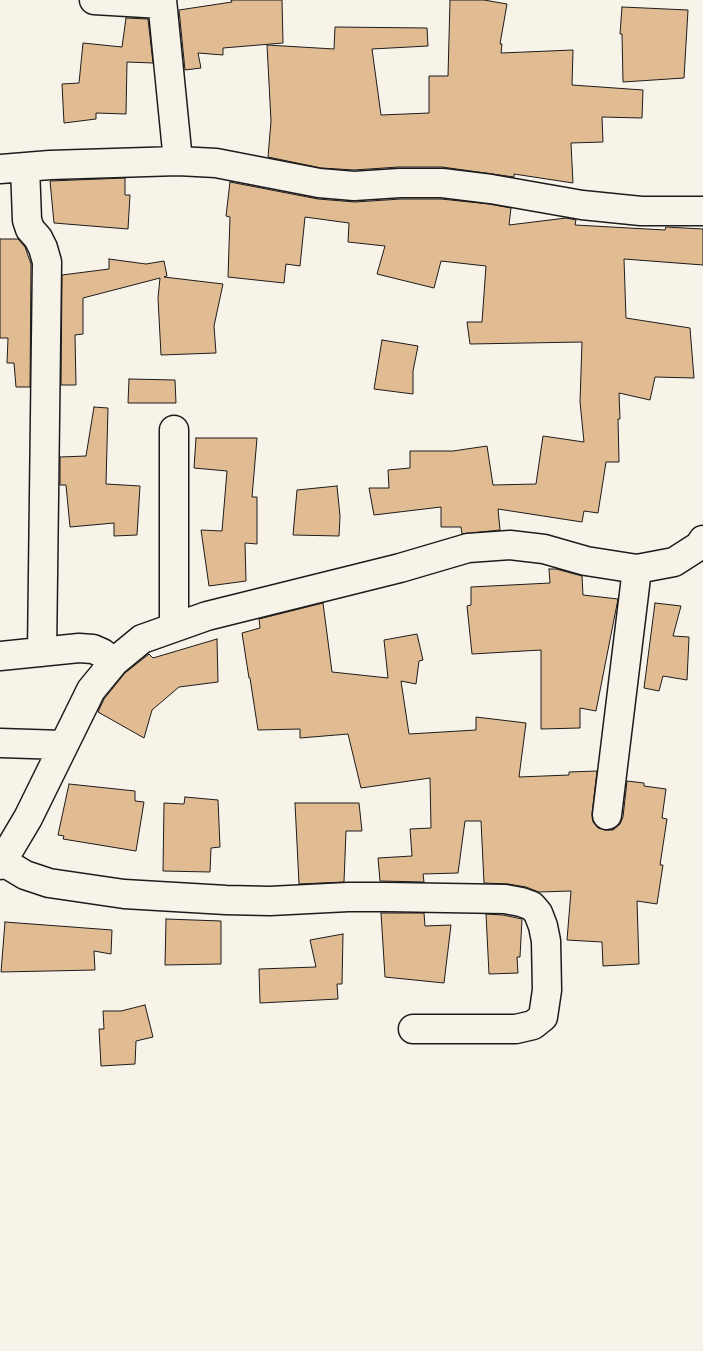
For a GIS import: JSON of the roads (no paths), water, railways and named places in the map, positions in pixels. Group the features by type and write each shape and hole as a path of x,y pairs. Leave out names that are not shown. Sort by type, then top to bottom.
{"street":[{"path":"94,0 162,2 178,161"},
{"path":"42,652 46,262 43,248 38,238 30,229 13,168 178,161 216,163 319,183 354,186 442,183 491,189 582,205 641,212 703,211"},
{"path":"174,430 174,627"},
{"path":"414,1029 516,1029 533,1026 543,1017 547,990 546,941 538,913 532,906 505,899 367,897 270,901 124,894 49,883 1,864 28,818 91,690 114,662 142,640 174,627 207,616 381,573 468,548 510,545 544,549 586,561 637,569 674,562 699,546 703,540"},
{"path":"607,815 637,569"},
{"path":"0,656 79,648 102,652 114,662"},
{"path":"0,743 63,745"}]}
